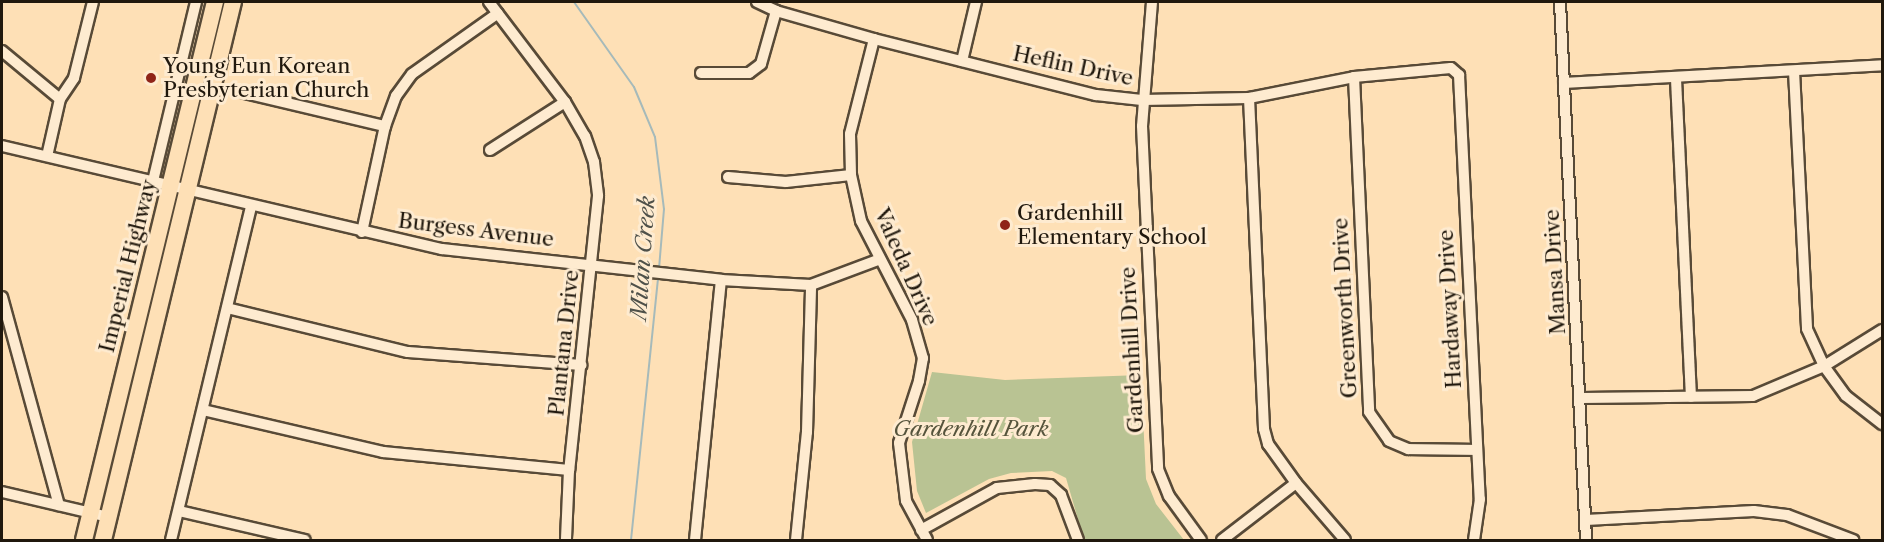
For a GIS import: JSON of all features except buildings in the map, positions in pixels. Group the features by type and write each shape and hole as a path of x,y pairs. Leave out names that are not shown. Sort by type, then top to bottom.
{"main road":[{"name":"Imperial Highway","path":"84,540 215,2"},
{"name":"Imperial Highway","path":"103,540 233,2"}],"street":[{"path":"47,156 60,99 74,78 93,2"},
{"name":"Imperial Highway","path":"153,181 196,2"},
{"name":"Plantana Drive","path":"489,2 565,102 585,136 594,162 598,196 582,365 569,470 566,540"},
{"name":"Heflin Drive","path":"757,2 776,11 874,39 1096,95 1142,100 1249,98 1354,77 1451,68 1459,75"},
{"path":"962,60 976,2"},
{"name":"Gardenhill Drive","path":"1152,2 1142,100 1158,469 1169,496 1201,540"},
{"name":"Mansa Drive","path":"1560,2 1582,398 1586,540"},
{"path":"701,73 749,73 761,64 776,11"},
{"path":"362,232 385,126 396,96 412,74 498,13"},
{"name":"Valeda Drive","path":"874,39 850,134 851,175 861,221 878,260 912,320 922,358 919,381 899,443 906,501 927,540"},
{"path":"2,51 60,99"},
{"path":"1564,82 1677,79 1882,65"},
{"path":"1794,71 1807,329 1824,366 1846,396 1882,424"},
{"name":"Hardaway Drive","path":"1459,75 1480,499 1474,540"},
{"name":"Greenworth Drive","path":"1354,77 1369,412 1389,441 1408,449 1476,450"},
{"path":"1677,79 1691,397"},
{"path":"245,93 385,126"},
{"path":"1249,98 1264,429 1268,444 1296,483 1345,540"},
{"path":"490,150 565,102"},
{"name":"Burgess Avenue","path":"2,146 441,249 721,280 811,285 878,260"},
{"path":"728,177 786,182 851,175"},
{"path":"171,540 251,206"},
{"path":"695,540 721,280"},
{"path":"796,540 807,432 811,285"},
{"path":"2,297 5,316 59,505"},
{"path":"227,309 408,352 582,365"},
{"path":"1582,398 1753,396 1824,366 1882,330"},
{"path":"203,410 383,452 569,470"},
{"path":"1222,540 1296,483"},
{"path":"921,530 997,488 1035,484 1050,485 1061,495 1078,540"},
{"path":"2,492 109,517"},
{"path":"1586,520 1754,511 1804,520 1853,540"},
{"path":"179,512 305,540"}],"green space":[{"name":"Gardenhill Park","path":"932,372 1005,380 1141,375 1146,479 1156,504 1184,540 1084,540 1066,478 1052,471 1011,473 989,479 926,513 917,491 912,442"}],"waterway":[{"name":"Milan Creek","path":"574,2 634,87 655,137 664,209 659,268"},
{"name":"Milan Creek","path":"631,540 658,277"}],"place":[{"name":"Young Eun Korean Presbyterian Church","path":"151,78"},
{"name":"Gardenhill Elementary School","path":"1005,225"}]}
